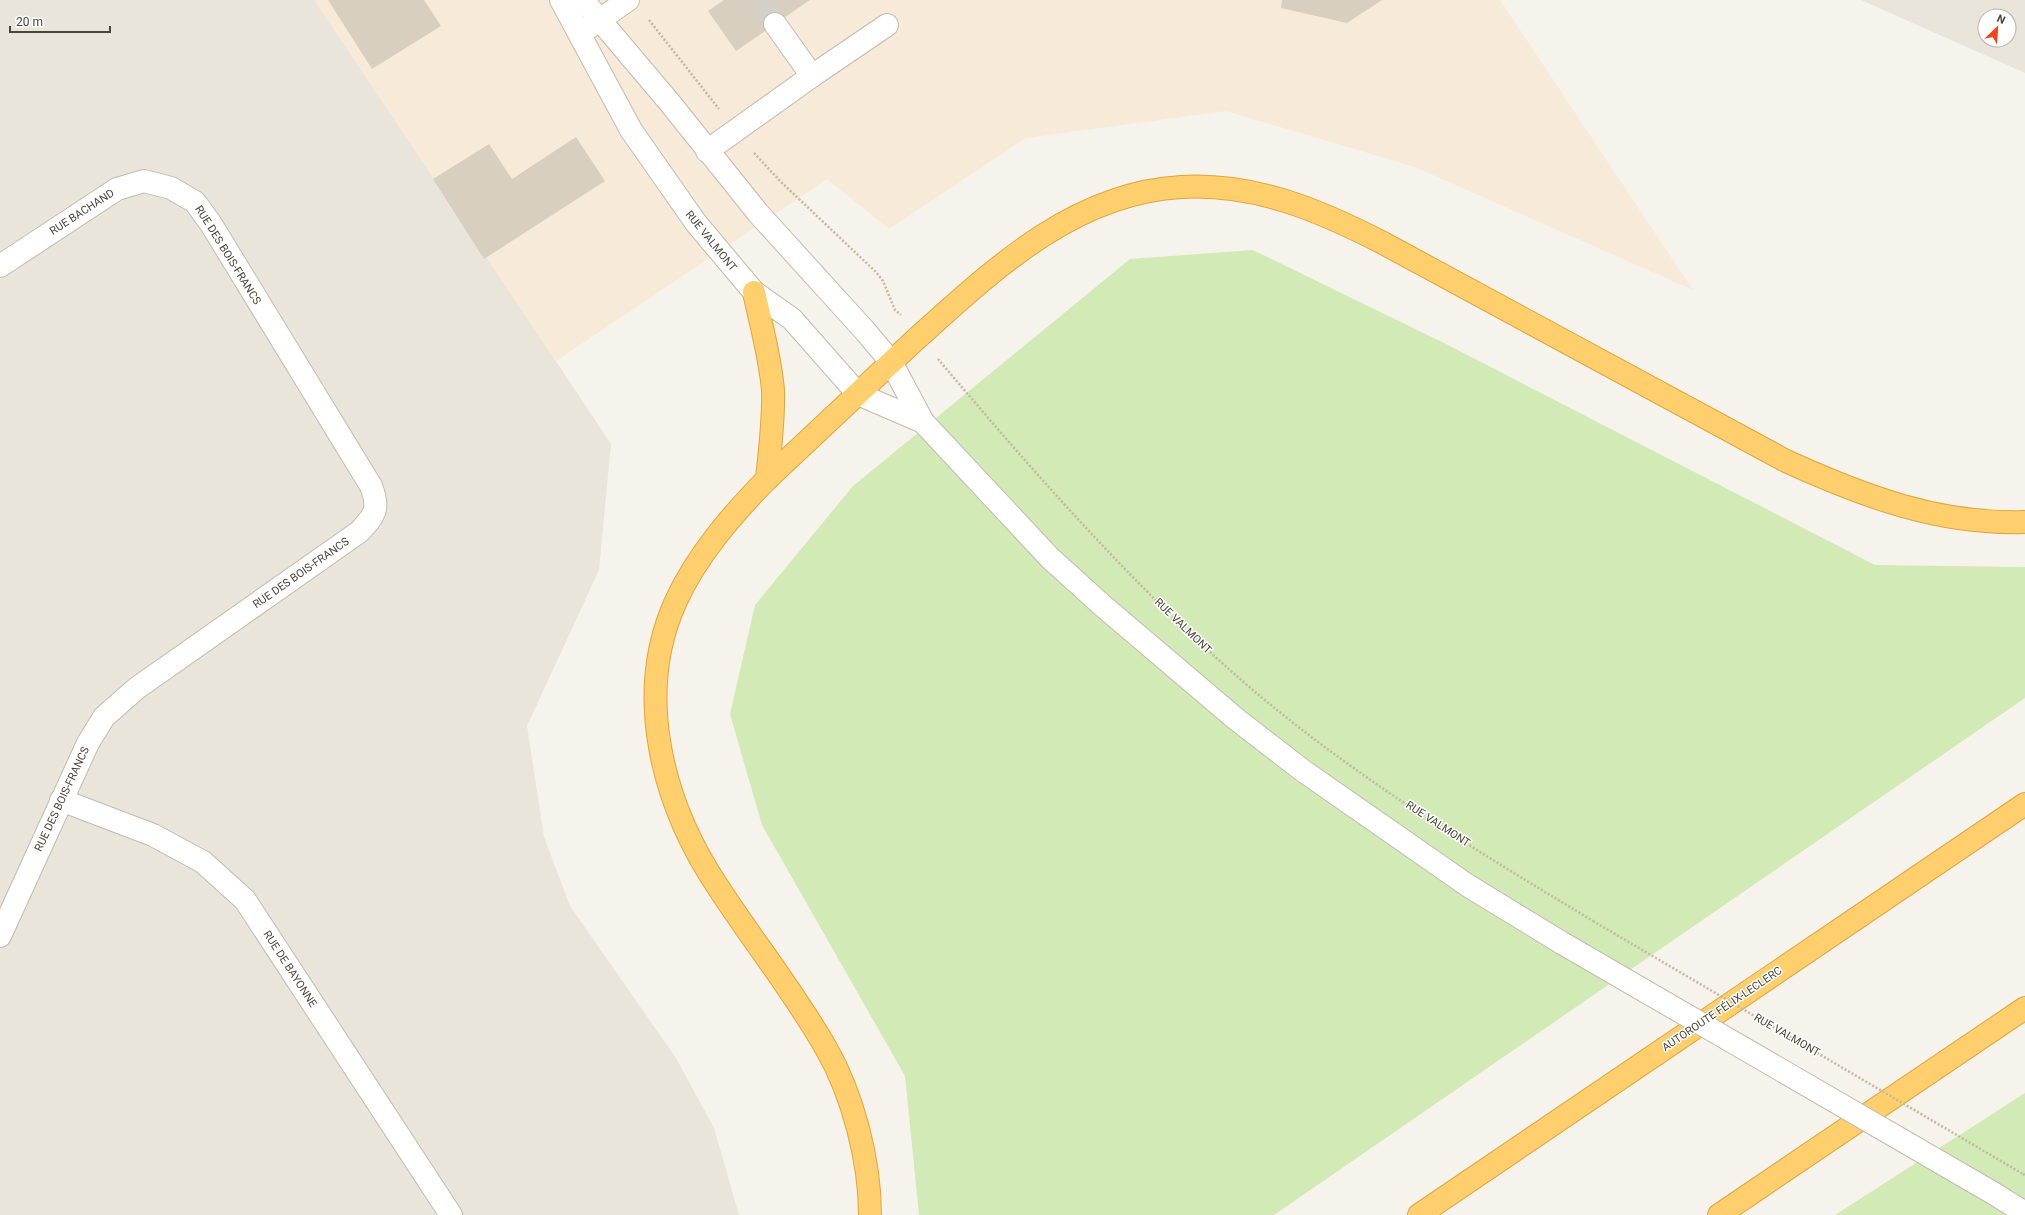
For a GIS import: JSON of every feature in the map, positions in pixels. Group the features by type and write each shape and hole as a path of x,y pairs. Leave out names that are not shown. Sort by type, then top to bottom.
{"highway":[{"path":"870,1215 865,1165 858,1131 849,1100 830,1056 805,1014 717,886 677,811 659,748 656,718 657,669 667,623 686,581 702,556 745,502 767,479 960,300 1033,241 1097,206 1112,200 1146,191 1182,187 1249,191 1290,201 1354,228 1786,461 1837,484 1887,502 1933,515 1984,522 2025,522"},
{"path":"754,292 769,356 772,389 772,422 767,479"},
{"name":"AUTOROUTE FÉLIX-LECLERC","path":"1419,1215 2025,804"},
{"path":"1719,1215 2025,1008"}],"street":[{"name":"RUE VALMONT","path":"561,0 631,130 696,223 754,292 792,319 858,394 923,422"},
{"name":"RUE VALMONT","path":"583,0 670,103 707,152 758,213 892,362 923,422 1050,558 1103,606 1236,719 1302,770 1467,885 1562,943 2025,1213"},
{"path":"578,34 628,0"},
{"path":"774,24 812,76"},
{"path":"707,152 812,76 887,25"},
{"name":"RUE BACHAND","path":"0,266 116,189 144,181 171,188"},
{"name":"RUE DES BOIS-FRANCS","path":"0,936 88,742 104,717 137,688 359,532 371,519 377,501 371,486 211,224 195,202 171,188"},
{"name":"RUE DE BAYONNE","path":"62,800 152,835 203,862 245,900 451,1215"}],"path":[{"path":"652,23 716,105"},
{"path":"763,164 876,272 883,281 895,310"},
{"name":"RUE VALMONT","path":"940,362 1096,538 1178,623 1254,691 1292,722 1376,783 1499,864 1593,921 2024,1174"}],"shaded area":[{"path":"0,0 316,0 611,444 599,570 527,726 544,837 570,906 676,1058 714,1128 739,1215 0,1215"},
{"path":"314,0 1500,0 1693,290 1415,167 1226,111 1026,138 889,229 827,179 556,361"},
{"path":"1861,0 2025,0 2025,73"}],"green space":[{"path":"1253,250 1448,345 1875,565 2025,567 2025,698 1274,1215 919,1215 905,1076 762,825 730,714 755,605 853,486 1130,259"},
{"path":"2025,1093 2025,1215 1835,1215"}],"building":[{"path":"328,0 424,0 441,26 372,69"},
{"path":"724,0 810,0 736,51 708,11"},
{"path":"1282,0 1382,0 1347,23 1281,8"},
{"path":"576,137 605,181 484,259 433,179 489,144 512,179"}],"tunnel":[{"path":"758,0 775,24"}]}
